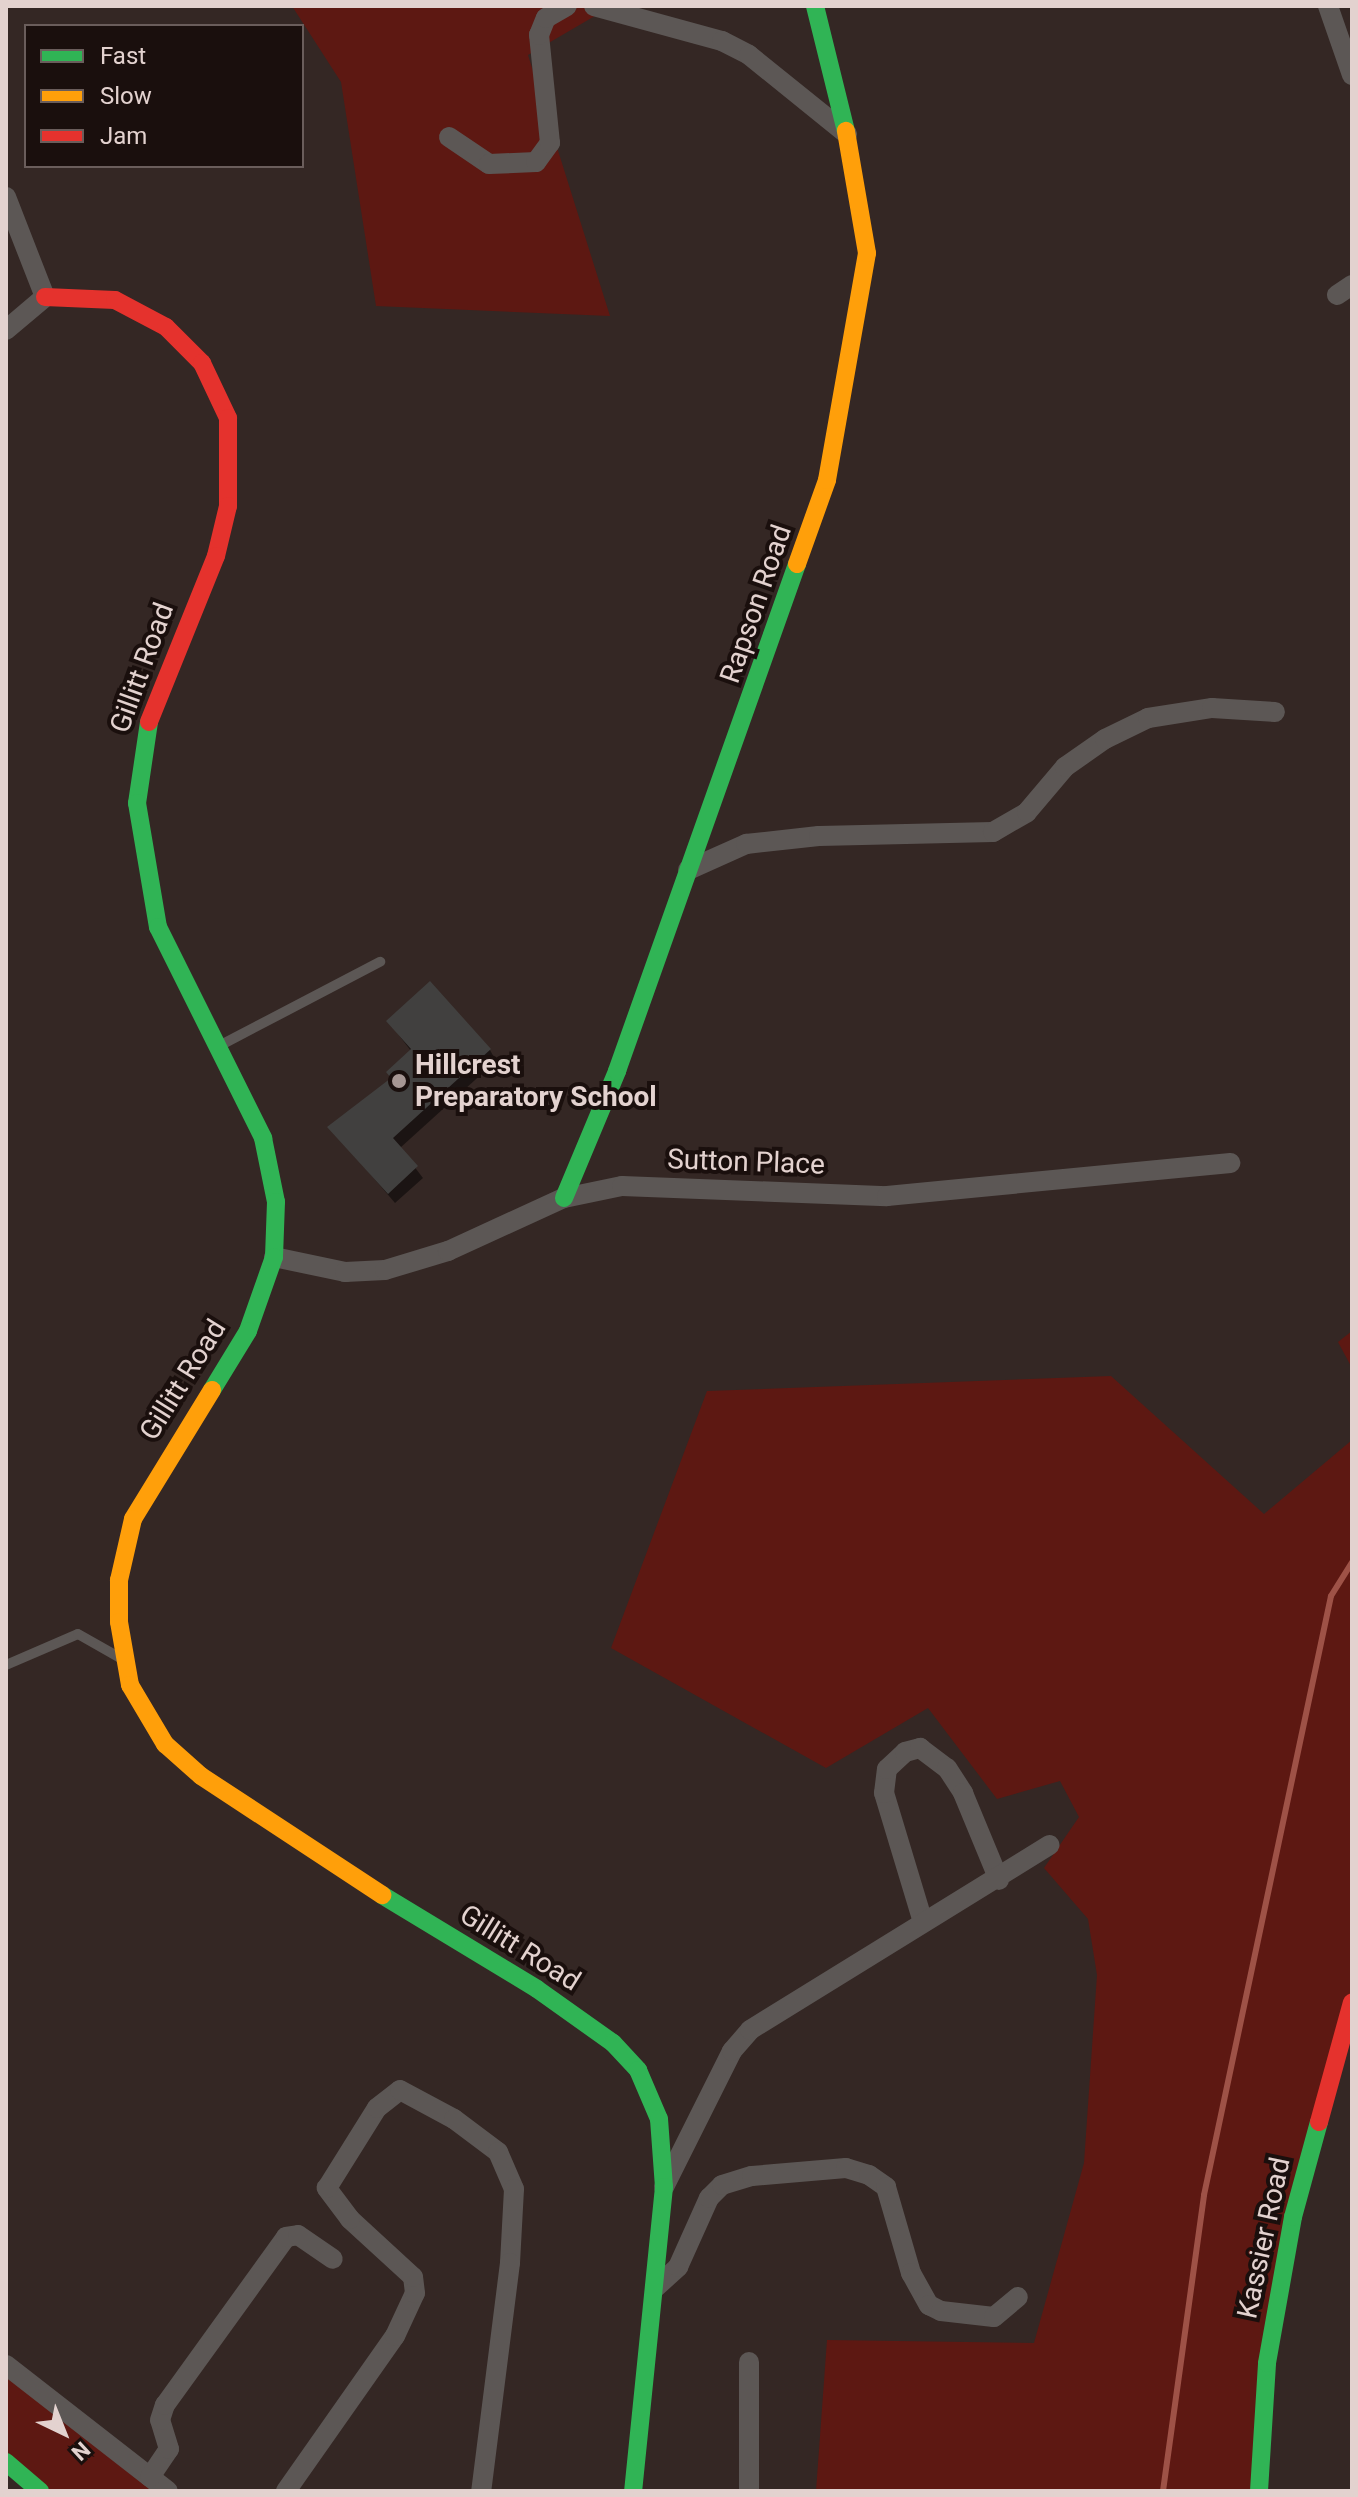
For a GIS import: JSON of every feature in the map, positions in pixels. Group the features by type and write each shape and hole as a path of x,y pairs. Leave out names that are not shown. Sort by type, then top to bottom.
{"street":[{"path":"449,137 489,164 536,162 550,143 539,35 546,18 567,6"},
{"path":"594,6 722,41 749,55 847,134"},
{"name":"Rapson Road","path":"564,1198 617,1071 827,480 867,253 847,134 815,6"},
{"path":"1328,6 1352,75"},
{"path":"6,197 45,297 6,330"},
{"name":"Gillitt Road","path":"45,297 115,300 143,312 185,342 212,380 228,418 228,506 219,543 156,696 144,738 137,803 158,927 263,1138 276,1202 274,1257 248,1331 133,1519 119,1580 124,1660 136,1702 165,1744 201,1776 613,2043 638,2070 653,2096 664,2187 633,2491"},
{"path":"688,870 746,844 819,836 993,832 1027,812 1065,767 1105,739 1148,718 1212,708 1275,712"},
{"name":"Sutton Place","path":"274,1257 345,1272 385,1270 448,1251 564,1198 622,1186 887,1196 1230,1163"},
{"path":"923,1922 884,1793 887,1769 905,1752 920,1748 947,1768 963,1793 999,1880"},
{"path":"664,2187 732,2051 750,2030 923,1922 999,1880 1049,1845"},
{"name":"Kassier Road","path":"1259,2491 1267,2363 1293,2217 1352,2002"},
{"path":"286,2491 395,2336 415,2293 413,2277 350,2219 327,2188 377,2108 400,2090 485,2141 505,2163 514,2189 481,2491"},
{"path":"656,2287 678,2267 709,2198 722,2185 752,2176 840,2168 869,2175 886,2187 911,2273 929,2305 941,2311 994,2317 1018,2297"},
{"path":"150,2477 169,2449 160,2420 165,2405 286,2237 298,2235 333,2259"},
{"path":"749,2362 749,2491"},
{"path":"6,2365 168,2491"},
{"path":"6,2462 40,2491"}],"lane":[{"path":"216,1047 380,962"},
{"path":"6,1665 78,1634 124,1660"}],"shaded area":[{"path":"292,6 612,6 528,55 610,316 376,306 341,82"},
{"path":"1352,1331 1352,1368 1338,1342"},
{"path":"1111,1376 1264,1514 1352,1440 1352,2002 1293,2217 1259,2491 816,2491 827,2340 1034,2343 1084,2163 1097,1975 1088,1919 1044,1868 1079,1817 1060,1781 997,1799 928,1708 826,1768 611,1648 707,1391"},
{"path":"6,2365 168,2491 40,2491 6,2462"}],"building":[{"path":"430,981 491,1049 393,1138 418,1166 388,1194 327,1127 391,1078 386,1072 411,1049 386,1021"}],"waterway":[{"path":"1163,2491 1204,2195 1331,1596 1352,1562"}],"traffic: fast":[{"path":"815,6 846,131"},
{"path":"564,1198 617,1071 797,564"},
{"path":"149,722 137,803 158,927 263,1138 276,1202 274,1257 248,1331 212,1390"},
{"path":"382,1895 537,1989 613,2043 638,2070 659,2119 664,2187 633,2491"},
{"path":"1259,2491 1267,2363 1293,2217 1319,2122"},
{"path":"6,2462 40,2491"}],"traffic: slow":[{"path":"797,564 827,480 867,253 846,131"},
{"path":"212,1390 133,1519 119,1580 119,1622 130,1685 165,1744 201,1776 382,1895"}],"traffic: jam":[{"path":"45,297 115,300 166,327 202,363 228,418 228,506 216,556 149,722"},
{"path":"1319,2122 1352,2002"}],"place":[{"name":"Hillcrest Preparatory School","path":"399,1081"}]}
